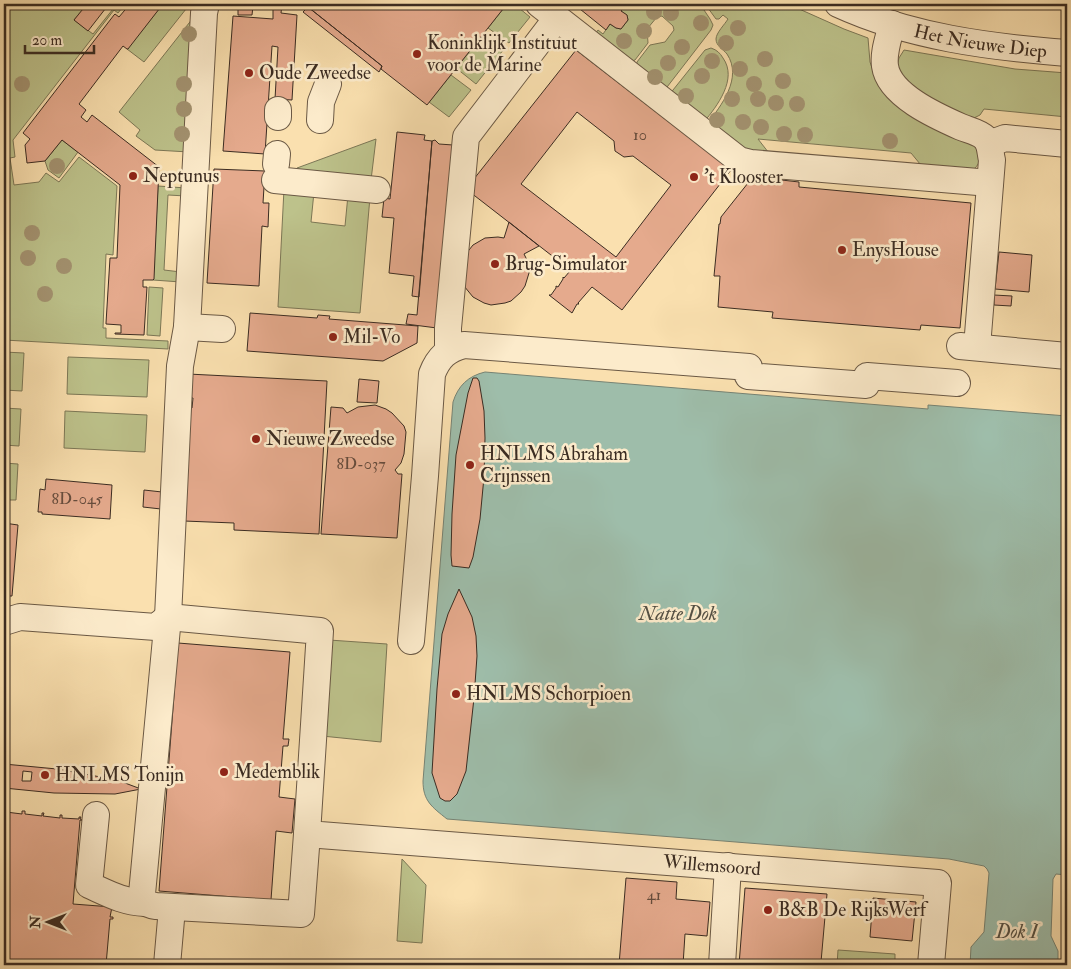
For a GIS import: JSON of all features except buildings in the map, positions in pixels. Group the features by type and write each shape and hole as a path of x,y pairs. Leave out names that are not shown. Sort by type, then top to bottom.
{"street":[{"path":"145,903 142,894 168,617 180,366 187,327 206,4"},
{"name":"Het Nieuwe Diep","path":"838,4 859,13 890,14 960,41 1004,48 1067,53"},
{"path":"448,350 448,328 466,137 548,11 739,160 750,163 990,183"},
{"path":"1067,37 1006,31 931,16 890,14 884,64 886,75 901,93 945,119 978,133 989,144 992,160 990,183 968,347 1067,356"},
{"path":"320,120 321,102 328,84"},
{"path":"989,144 1005,138 1067,144"},
{"path":"276,166 331,190 378,190"},
{"path":"187,327 222,330"},
{"path":"411,641 432,374 436,364 448,350 464,345 749,367 748,376 866,385 867,376 957,383"},
{"path":"9,616 156,627 168,617 320,630 301,914 150,906 145,903 122,899 89,885 96,815"},
{"name":"Willemsoord","path":"307,834 405,841 558,863 607,867 728,866 938,883 931,965"},
{"path":"722,965 728,866"},
{"path":"168,965 172,908"}],"green space":[{"path":"4,4 87,4 74,20 93,34 117,4 125,4 118,13 114,10 13,140 15,157 10,158 14,185 39,182 46,173 59,182 79,157 117,186 113,255 106,254 103,328 106,328 106,338 168,341 168,349 4,340"},
{"path":"163,4 190,4 144,62 127,49"},
{"path":"507,4 514,4 530,17 509,43 488,28"},
{"path":"626,4 700,4 713,25 664,91 636,69 637,62 650,45 665,42 674,30 673,26 662,16 657,17 647,29 648,43 635,60 628,63 593,37 598,30 603,34 610,24 621,29 628,20 627,15 621,11"},
{"path":"705,4 788,4 868,38 872,68 975,143 980,160 978,165 971,171 925,170 911,153 758,139 772,157 748,154 707,124 724,100 733,73 727,54 718,46 716,41 719,31 728,19 723,15 716,19"},
{"path":"193,18 189,152 155,150 136,136 140,130 119,112"},
{"path":"484,34 504,49 476,84 456,68"},
{"path":"711,48 722,56 727,66 728,75 720,100 704,122 669,95 705,50"},
{"path":"904,50 1015,69 1067,73 1067,117 984,109 980,115 972,119 935,102 903,79 897,66"},
{"path":"451,75 471,90 449,117 429,102"},
{"path":"376,139 371,180 296,173 297,168"},
{"path":"62,140 78,152 59,178 48,170 45,161"},
{"path":"158,186 186,188 186,196 168,195 164,270 181,272 181,282 153,280"},
{"path":"284,189 314,192 311,222 345,226 348,195 370,197 360,313 278,307"},
{"path":"149,287 163,288 160,336 147,335"},
{"path":"4,352 24,353 22,391 4,390"},
{"path":"68,357 149,360 147,397 67,394"},
{"path":"4,408 21,409 19,446 4,445"},
{"path":"65,411 147,415 145,452 64,448"},
{"path":"4,463 18,464 16,500 4,500"},
{"path":"329,640 387,644 381,742 322,736"},
{"path":"402,859 426,885 422,943 397,941"},
{"path":"838,950 895,954 895,965 837,965"}],"water":[{"name":"Natte Dok","path":"485,372 928,409 928,405 1067,416 1067,875 1056,874 1053,879 1051,936 1058,951 1058,965 970,965 971,947 984,932 989,873 984,866 949,859 447,819 429,803 423,788 423,781 453,402 464,382"}],"place":[{"name":"Koninklijk Instituut voor de Marine","path":"417,54"},
{"name":"Oude Zweedse","path":"249,73"},
{"name":"Neptunus","path":"133,176"},
{"name":"'t Klooster","path":"694,177"},
{"name":"EnysHouse","path":"842,250"},
{"name":"Brug-Simulator","path":"495,264"},
{"name":"Mil-Vo","path":"333,337"},
{"name":"Nieuwe Zweedse","path":"256,439"},
{"name":"HNLMS Abraham Crijnssen","path":"470,465"},
{"name":"HNLMS Schorpioen","path":"456,694"},
{"name":"Medemblik","path":"224,772"},
{"name":"HNLMS Tonijn","path":"45,775"},
{"name":"B&B De RijksWerf","path":"768,910"}],"water label":[{"name":"Dok I","path":"1017,931"}]}
